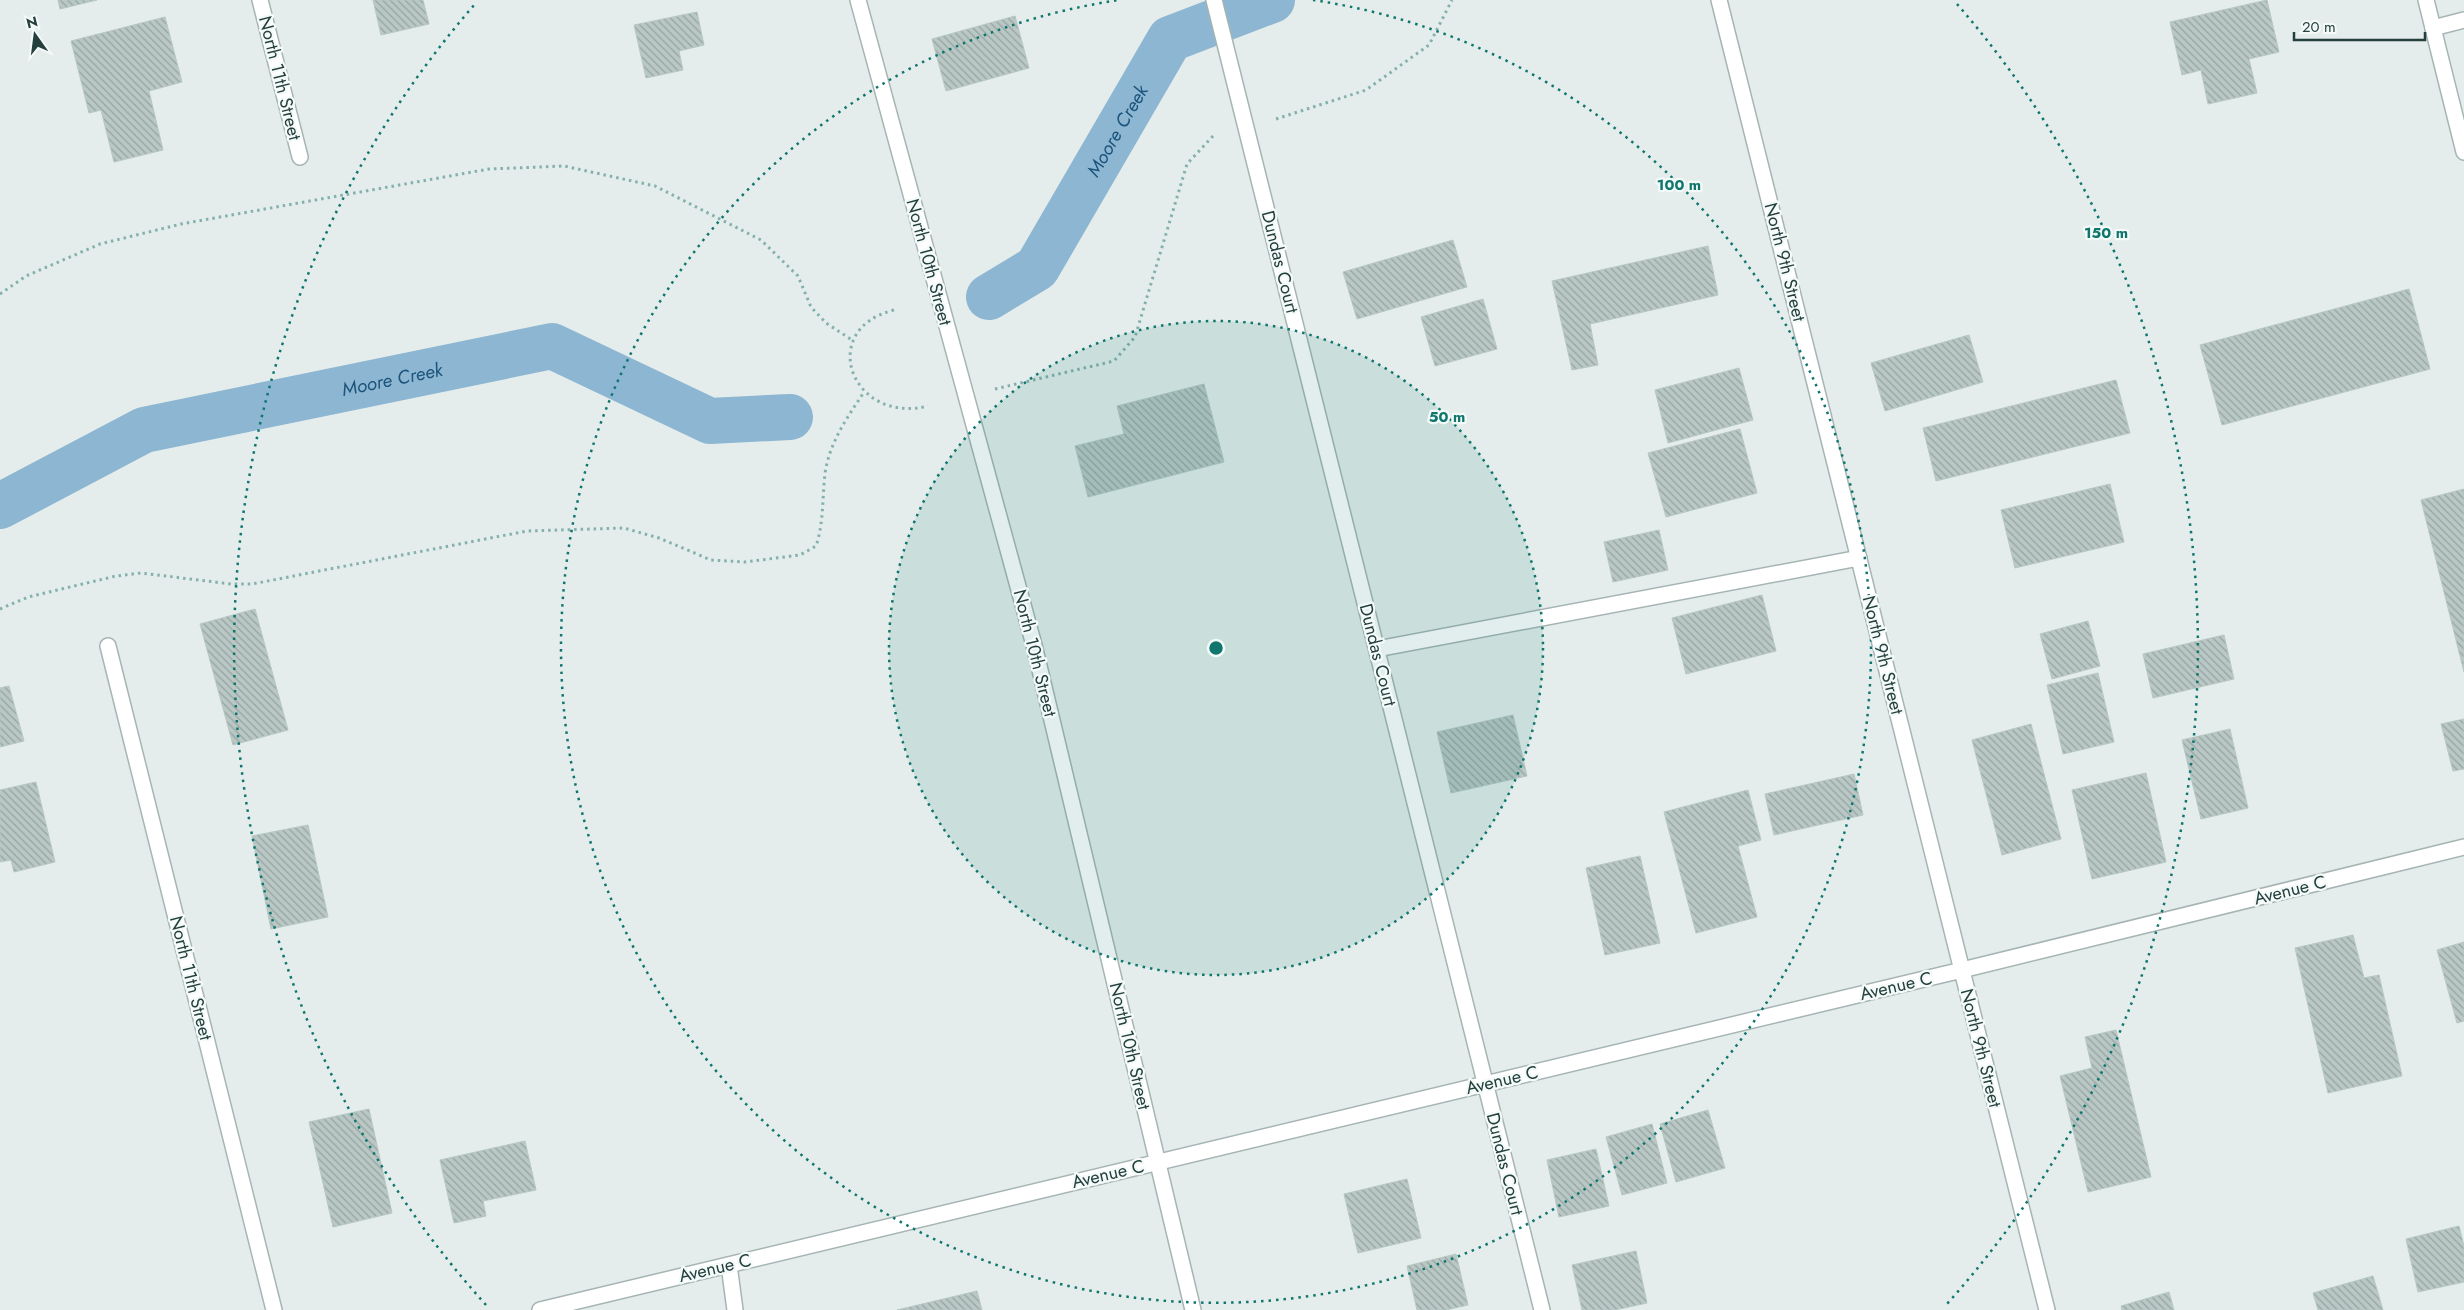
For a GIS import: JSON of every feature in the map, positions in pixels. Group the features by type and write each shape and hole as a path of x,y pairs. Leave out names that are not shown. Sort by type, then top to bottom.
{"street":[{"name":"North 11th Street","path":"260,0 300,156"},
{"name":"North 10th Street","path":"858,0 1034,645 1193,1310"},
{"name":"Dundas Court","path":"1214,0 1542,1310"},
{"name":"North 9th Street","path":"1719,0 2047,1310"},
{"path":"2426,0 2464,152"},
{"path":"2433,28 2464,20"},
{"path":"1377,649 1859,558"},
{"name":"North 11th Street","path":"108,646 274,1310"},
{"name":"Avenue C","path":"540,1310 1962,970 2464,847"},
{"path":"729,1265 735,1310"}],"path":[{"path":"1271,121 1366,90 1428,45 1452,0"},
{"path":"994,390 1114,361 1135,337 1187,164 1213,136"},
{"path":"0,294 26,276 100,244 181,224 489,169 564,166 655,186 762,240 798,276 812,307 826,323 852,340"},
{"path":"894,310 880,313 864,323 852,340 849,358 855,378 864,392 881,405 902,410 928,406"},
{"path":"0,609 28,597 116,576 141,573 231,584 252,584 527,531 556,528 624,528 659,538 711,560 745,562 800,555 816,546 822,527 825,474 833,442 864,392"}],"building":[{"path":"58,0 97,0 60,9"},
{"path":"373,0 423,0 429,24 381,35"},
{"path":"2267,0 2279,52 2249,59 2257,93 2208,104 2201,70 2182,75 2170,22"},
{"path":"697,12 704,45 679,51 683,70 646,78 634,25"},
{"path":"1015,16 1029,68 946,91 932,39"},
{"path":"165,17 182,82 149,91 163,150 114,162 101,110 89,113 71,41"},
{"path":"1453,240 1467,287 1357,319 1343,272"},
{"path":"1708,246 1718,295 1590,324 1598,365 1572,370 1552,281"},
{"path":"2409,289 2430,369 2222,425 2200,345"},
{"path":"1483,299 1497,349 1435,366 1421,317"},
{"path":"1969,335 1983,382 1885,411 1871,363"},
{"path":"1739,368 1753,420 1668,443 1655,390"},
{"path":"2116,380 2130,433 1936,481 1923,428"},
{"path":"1204,384 1224,462 1088,497 1075,446 1124,434 1117,406"},
{"path":"1740,429 1757,493 1666,517 1648,453"},
{"path":"2110,484 2124,542 2015,568 2001,510"},
{"path":"2464,489 2464,672 2421,500"},
{"path":"1659,530 1668,570 1613,582 1604,542"},
{"path":"1762,595 1776,651 1686,674 1672,618"},
{"path":"255,609 288,730 233,745 200,624"},
{"path":"2088,621 2100,666 2052,679 2040,634"},
{"path":"2224,635 2234,679 2153,698 2143,654"},
{"path":"2098,673 2114,742 2063,754 2047,685"},
{"path":"9,686 24,741 0,747 0,688"},
{"path":"1513,715 1527,776 1451,793 1437,732"},
{"path":"2464,719 2464,769 2453,771 2441,724"},
{"path":"2031,724 2061,839 2002,855 1972,740"},
{"path":"2230,729 2248,808 2201,819 2182,740"},
{"path":"2146,773 2166,862 2092,879 2072,790"},
{"path":"1854,774 1863,815 1774,835 1765,794"},
{"path":"36,782 55,862 14,872 11,860 0,862 0,790"},
{"path":"1748,790 1761,840 1738,846 1757,917 1696,933 1664,812"},
{"path":"308,825 328,917 271,929 252,836"},
{"path":"1640,856 1660,943 1605,955 1586,868"},
{"path":"2353,935 2364,978 2379,975 2402,1076 2328,1093 2295,948"},
{"path":"2464,942 2464,1021 2457,1023 2437,950"},
{"path":"2116,1030 2151,1177 2088,1192 2060,1076 2092,1068 2085,1037"},
{"path":"369,1109 392,1213 333,1227 309,1122"},
{"path":"1708,1110 1725,1168 1676,1182 1660,1124"},
{"path":"1652,1124 1667,1183 1622,1195 1606,1137"},
{"path":"525,1141 536,1190 483,1201 486,1216 454,1223 440,1160"},
{"path":"1596,1149 1609,1206 1559,1217 1547,1160"},
{"path":"1407,1179 1421,1238 1358,1253 1344,1194"},
{"path":"2459,1226 2464,1246 2464,1282 2418,1292 2406,1239"},
{"path":"1636,1251 1647,1303 1615,1310 1582,1310 1572,1265"},
{"path":"1456,1254 1468,1305 1446,1310 1417,1310 1407,1266"},
{"path":"2373,1276 2383,1310 2318,1310 2313,1293"},
{"path":"977,1291 982,1310 897,1310"},
{"path":"2169,1292 2174,1310 2122,1310 2121,1306"}],"waterway":[{"name":"Moore Creek","path":"989,297 1037,268 1170,39 1272,0"},
{"name":"Moore Creek","path":"0,506 144,430 552,346 710,421 790,417"}]}
